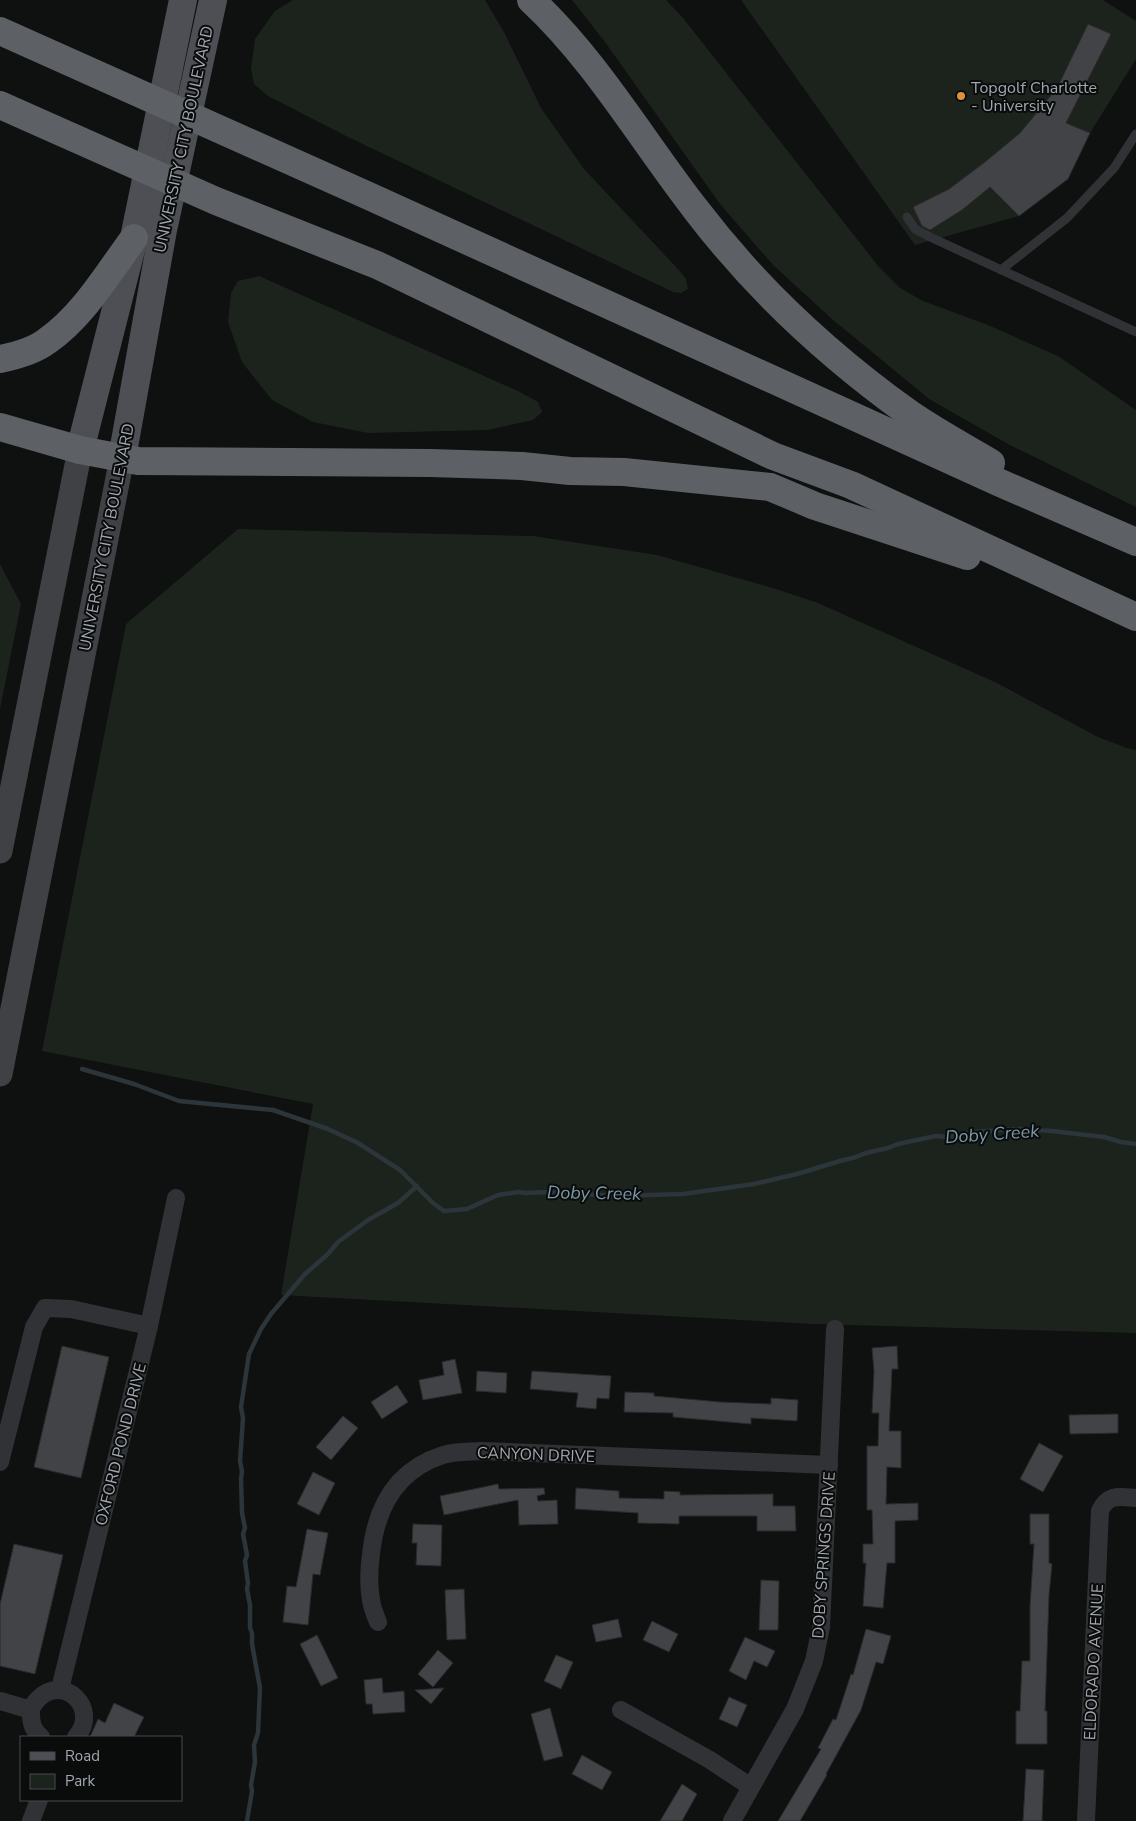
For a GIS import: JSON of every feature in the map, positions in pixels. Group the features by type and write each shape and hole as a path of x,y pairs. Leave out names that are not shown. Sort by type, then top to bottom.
{"highway":[{"path":"531,0 551,19 587,62 697,212 778,306 874,387 912,415 1084,520"},
{"path":"0,31 1136,542"},
{"path":"0,105 216,201 377,265 773,456 851,485 1136,617"},
{"path":"0,117 40,123"},
{"path":"0,359 16,356 46,342 73,319 136,229"},
{"path":"0,427 80,450 122,458 165,462 421,463 522,466 570,471 624,472 770,488 815,506 978,560 1069,587"}],"main road":[{"name":"UNIVERSITY CITY BOULEVARD","path":"0,851 80,450 136,229 183,0"},
{"name":"UNIVERSITY CITY BOULEVARD","path":"0,1074 122,458 162,230 213,0"}],"street":[{"name":"OXFORD POND DRIVE","path":"60,1689 149,1326 176,1198"},
{"path":"0,1462 34,1327 45,1308 71,1309 149,1326"},
{"name":"DOBY SPRINGS DRIVE","path":"732,1821 795,1709 814,1661 822,1615 835,1329"},
{"name":"CANYON DRIVE","path":"378,1622 371,1601 368,1581 375,1525 381,1509 403,1478 423,1464 442,1455 452,1452 482,1451 829,1465"},
{"name":"ELDORADO AVENUE","path":"1086,1821 1100,1511 1104,1503 1114,1497 1136,1498"},
{"path":"40,1736 35,1732 31,1724 32,1706 44,1693 60,1689 77,1697 85,1713 81,1731 77,1736"},
{"path":"0,1701 31,1710"},
{"path":"621,1710 710,1760 751,1787"},
{"path":"31,1821 40,1801"}],"lane":[{"path":"1001,270 1067,218 1114,168 1136,134"},
{"path":"907,217 915,229 1136,332"}],"green space":[{"path":"293,0 485,0 505,34 541,108 584,169 678,269 686,279 688,289 681,293 673,292 348,137 268,96 254,84 251,68 255,39 275,11"},
{"path":"572,0 666,0 683,18 879,267 900,288 923,301 988,325 1058,356 1136,410 1136,507 1008,444 929,399 832,319 773,265 720,204 605,42"},
{"name":"Topgolf Charlotte - University","path":"741,0 1103,0 1136,21 1136,59 1090,133 1068,179 1019,216 915,245"},
{"path":"259,276 518,391 538,402 542,412 533,420 488,430 368,433 313,422 272,400 242,362 228,322 231,293 238,281"},
{"path":"238,529 533,536 657,555 818,603 997,683 1098,737 1136,750 1136,1333 814,1324 281,1295 313,1104 42,1051 126,624"},
{"path":"0,564 21,604 0,709"}],"building":[{"path":"1088,24 1111,34 1066,123 1090,133 1068,179 1019,216 990,187 962,210 930,230 922,226 913,207 949,189 1020,133 1057,88"},
{"path":"62,1346 109,1357 81,1478 34,1467"},
{"path":"897,1346 898,1369 892,1369 889,1431 901,1431 901,1468 887,1467 886,1504 918,1503 918,1520 895,1521 895,1563 887,1563 883,1608 863,1606 866,1563 863,1563 863,1544 873,1544 872,1510 867,1510 867,1446 878,1446 879,1413 872,1413 874,1371 872,1348"},
{"path":"455,1359 462,1393 423,1400 419,1380 444,1375 442,1362"},
{"path":"477,1371 507,1373 506,1393 476,1391"},
{"path":"532,1371 611,1376 609,1399 597,1398 596,1409 576,1407 578,1393 530,1389"},
{"path":"397,1385 408,1402 382,1419 371,1402"},
{"path":"625,1392 654,1393 654,1396 720,1402 771,1404 771,1398 798,1400 797,1421 751,1418 751,1424 673,1417 673,1413 624,1412"},
{"path":"1118,1414 1118,1433 1070,1434 1069,1415"},
{"path":"343,1416 358,1428 331,1460 316,1447"},
{"path":"1039,1443 1063,1456 1043,1492 1020,1479"},
{"path":"313,1472 335,1483 319,1515 297,1504"},
{"path":"498,1484 499,1489 544,1488 545,1494 537,1496 538,1501 557,1500 558,1524 519,1525 518,1500 444,1515 440,1496"},
{"path":"576,1488 619,1491 619,1498 664,1499 664,1491 680,1492 680,1495 773,1494 773,1506 795,1506 796,1531 757,1531 757,1516 679,1516 679,1524 638,1523 638,1513 575,1509"},
{"path":"1030,1514 1049,1514 1049,1563 1052,1564 1049,1595 1045,1711 1047,1711 1047,1744 1016,1744 1016,1711 1020,1711 1022,1661 1030,1661 1030,1606 1034,1544 1030,1544"},
{"path":"413,1524 442,1525 441,1566 416,1565 417,1543 412,1543"},
{"path":"307,1529 328,1533 320,1575 313,1574 308,1625 283,1622 287,1586 296,1587"},
{"path":"14,1544 63,1555 35,1674 0,1666 0,1604"},
{"path":"761,1580 779,1581 778,1630 759,1630"},
{"path":"464,1589 466,1639 447,1640 445,1590"},
{"path":"618,1619 622,1637 596,1642 592,1625"},
{"path":"652,1621 678,1634 669,1652 643,1640"},
{"path":"866,1629 891,1636 883,1664 876,1662 861,1710 827,1775 800,1821 778,1821 821,1749 818,1748 833,1719 836,1720 851,1674 853,1675"},
{"path":"317,1635 338,1678 321,1686 300,1644"},
{"path":"745,1637 775,1651 767,1667 754,1661 746,1680 729,1671"},
{"path":"438,1650 453,1663 433,1687 418,1674"},
{"path":"556,1655 573,1662 561,1689 544,1681"},
{"path":"382,1678 383,1693 404,1691 405,1712 373,1714 372,1704 366,1704 364,1680"},
{"path":"444,1688 431,1704 415,1690"},
{"path":"729,1697 747,1705 737,1727 719,1719"},
{"path":"114,1703 144,1717 134,1736 90,1736 98,1719 105,1723"},
{"path":"550,1708 563,1756 544,1761 531,1714"},
{"path":"582,1755 612,1772 602,1790 572,1774"},
{"path":"1026,1769 1044,1770 1042,1821 1023,1821"},
{"path":"682,1784 697,1794 682,1821 660,1821"}],"waterway":[{"name":"Doby Creek","path":"82,1069 134,1084 179,1101 273,1110 328,1129 358,1143 400,1170 433,1203 444,1211 467,1209 498,1195 519,1192 616,1196 683,1194 754,1184 797,1174 898,1144 936,1136 947,1137 973,1132 1018,1129 1052,1131 1104,1137 1136,1144"},
{"path":"247,1821 255,1762 254,1745 258,1733 260,1688 250,1628 240,1461 243,1418 241,1407 249,1354 261,1329 271,1314 305,1274 328,1254 338,1242 368,1220 398,1203 417,1186"}],"place":[{"name":"Topgolf Charlotte - University","path":"961,96"}]}
